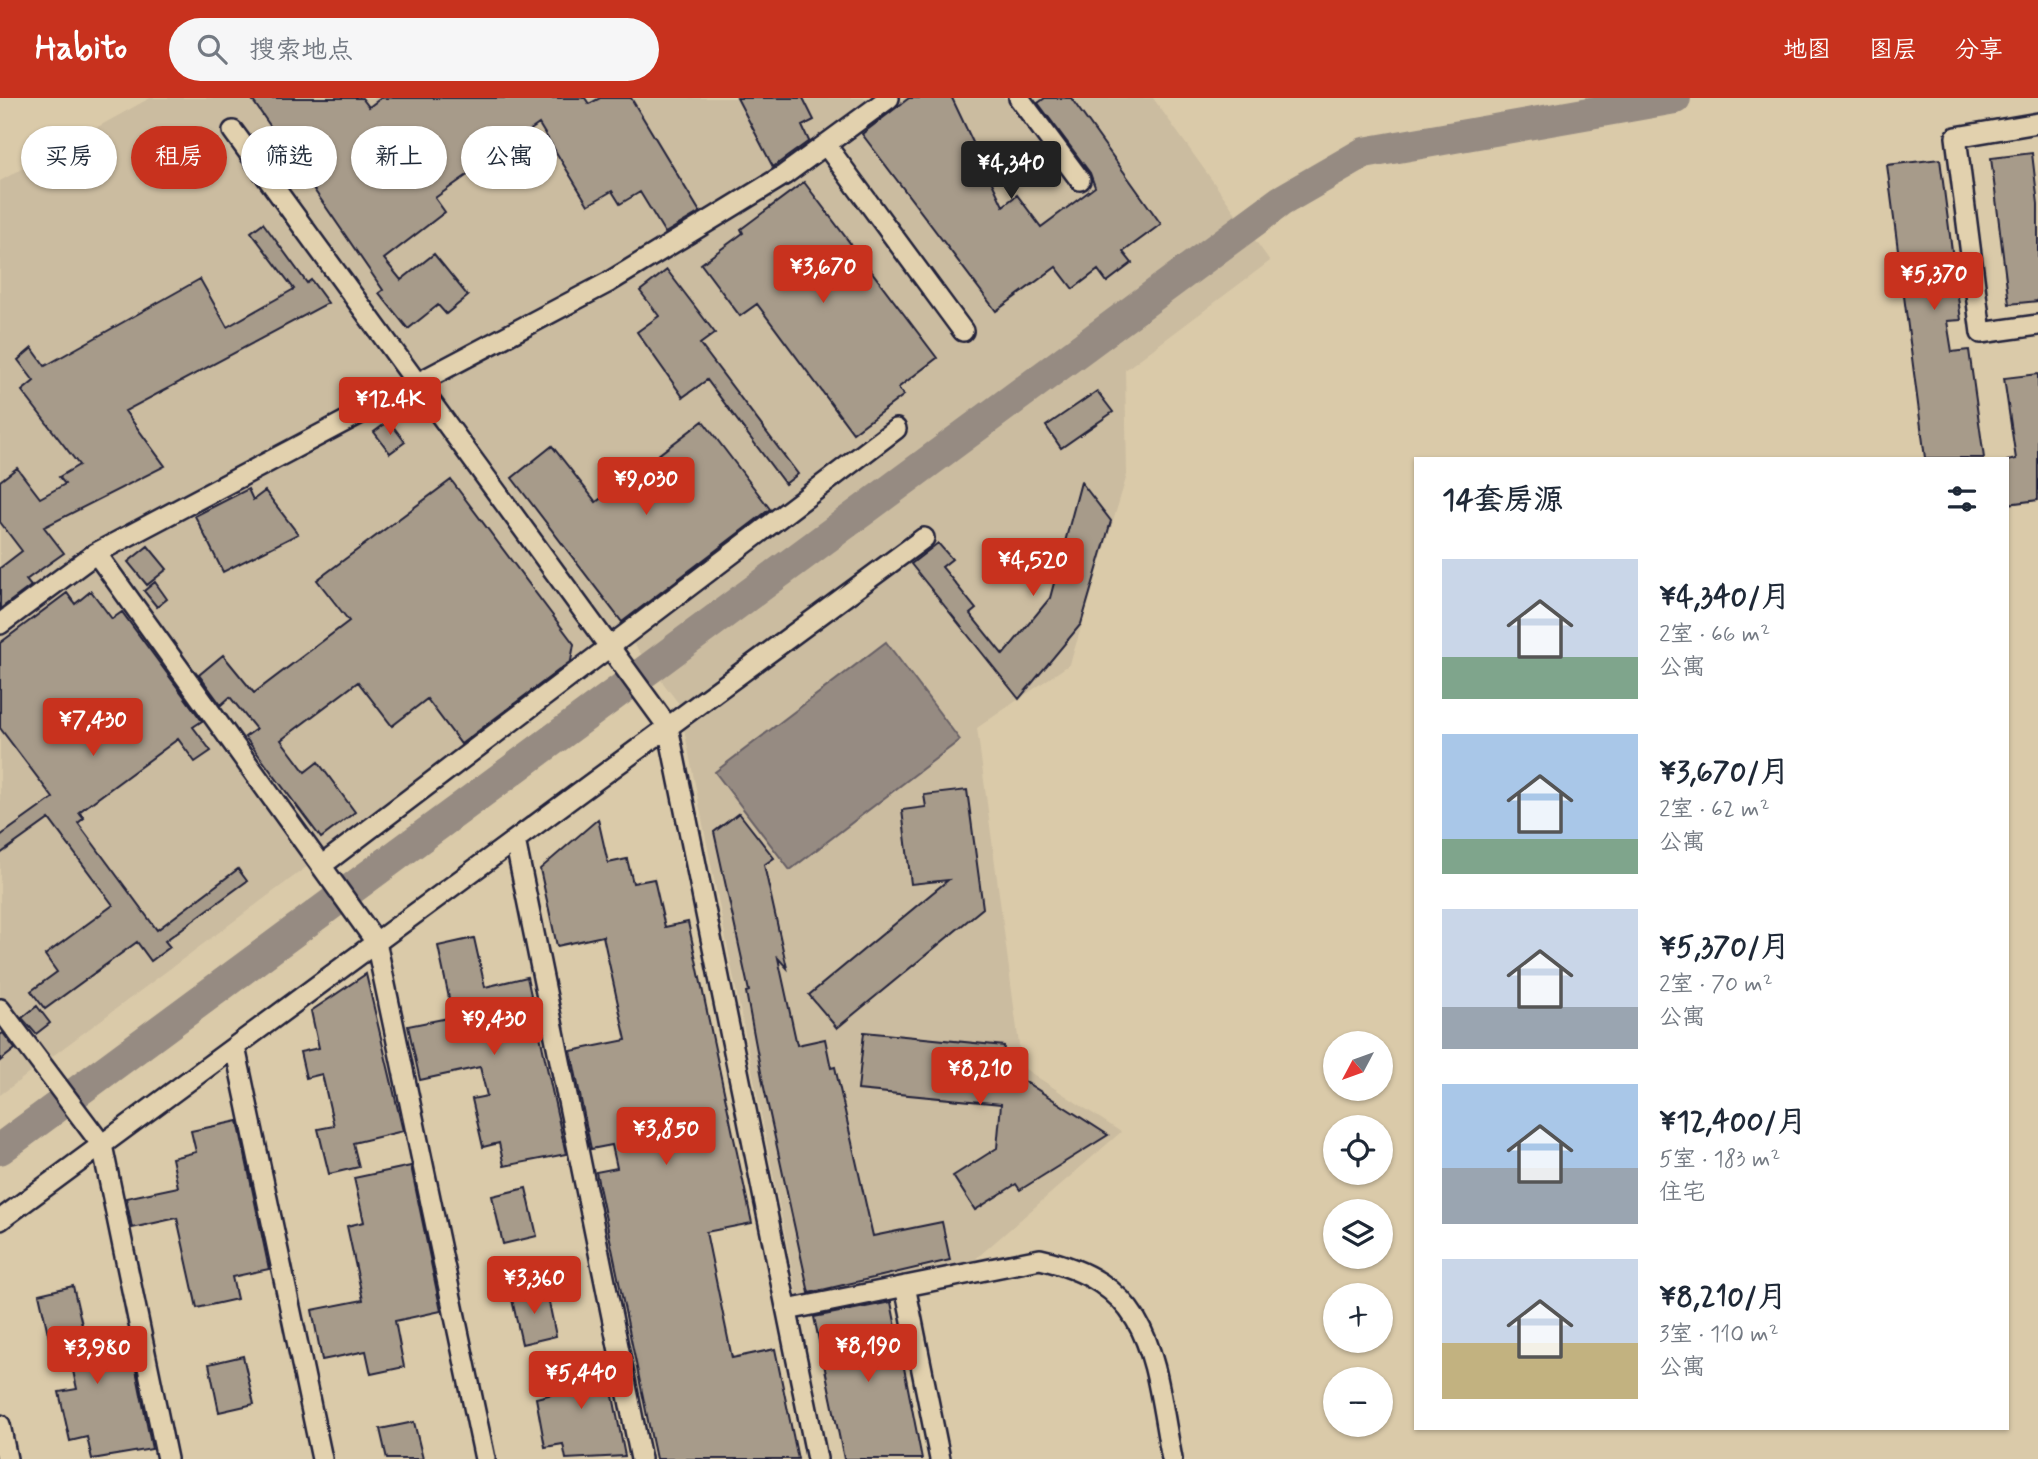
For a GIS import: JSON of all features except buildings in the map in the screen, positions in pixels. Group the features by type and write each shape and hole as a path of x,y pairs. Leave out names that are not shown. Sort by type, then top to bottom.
{"street":[{"path":"0,624 96,553 609,282 785,175 890,98"},
{"path":"1020,98 1080,180"},
{"path":"2038,123 1956,137 1981,333 2038,325"},
{"path":"233,131 668,727 817,1459"},
{"path":"826,145 963,331"},
{"path":"321,866 896,429"},
{"path":"0,1220 924,538"},
{"path":"96,553 376,942 485,1459"},
{"path":"515,840 641,1459"},
{"path":"0,1009 102,1145 167,1459"},
{"path":"235,1047 322,1459"},
{"path":"787,1310 1040,1259 1068,1265 1104,1286 1134,1312 1149,1342 1172,1459"},
{"path":"905,1286 940,1459"},
{"path":"0,1424 7,1459"}],"shaded area":[{"path":"150,98 1153,98 1270,261 1125,370 1127,475 1070,664 977,728 1022,1067 1121,1132 972,1262 798,1299 679,704 624,631 0,1095 0,181 21,169 21,189 117,189 117,126 99,126"},
{"path":"886,642 960,740 790,870 715,772"}],"waterway":[{"path":"0,1149 1281,201 1364,153 1675,98"}]}
